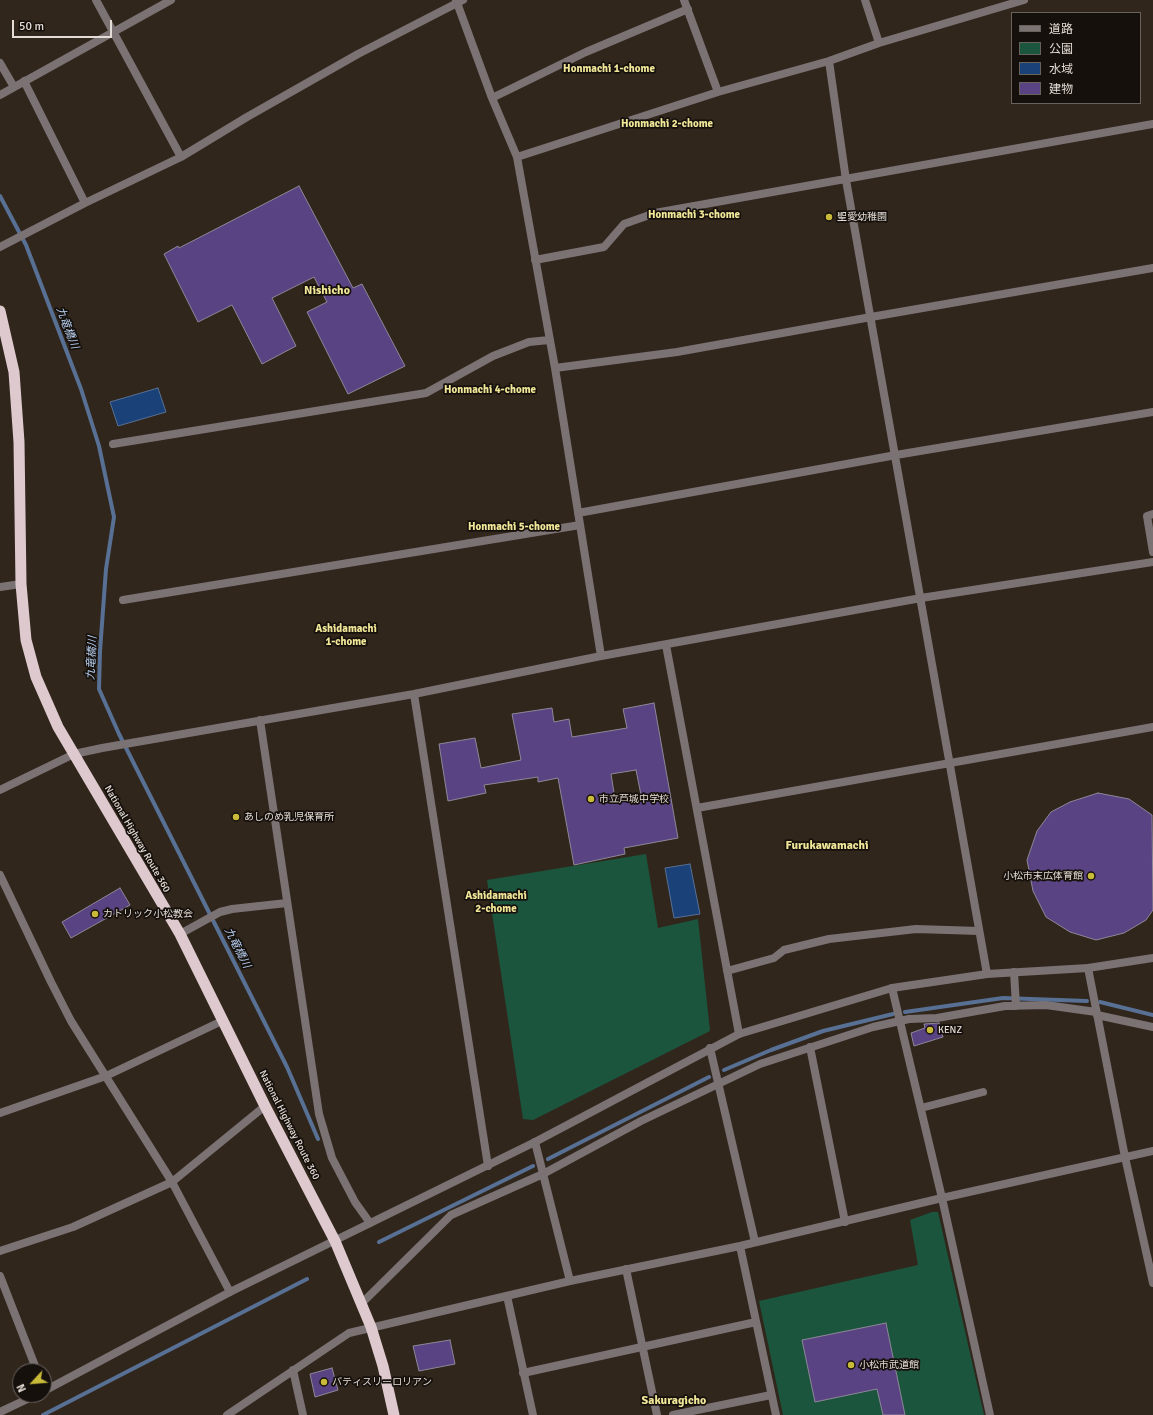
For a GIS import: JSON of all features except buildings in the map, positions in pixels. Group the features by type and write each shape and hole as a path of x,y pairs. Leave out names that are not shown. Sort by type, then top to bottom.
{"highway":[{"name":"National Highway Route 360","path":"0,311 14,380 19,442 21,584 26,640 36,677 58,728 180,934 222,1021 335,1241 371,1327 383,1366 394,1415"}],"street":[{"path":"96,0 181,157"},
{"path":"0,95 171,0"},
{"path":"684,0 718,92"},
{"path":"865,0 879,43"},
{"path":"517,157 718,92 830,61 879,43 1024,0"},
{"path":"0,247 85,203 181,157 247,117 358,54 459,1 492,98 517,157 549,340 556,368 600,656"},
{"path":"492,98 586,52 688,9"},
{"path":"830,61 846,180 896,455 986,974"},
{"path":"0,62 14,87"},
{"path":"24,82 85,203"},
{"path":"536,260 604,247 624,224 656,213 1153,124"},
{"path":"556,368 676,352 1153,268"},
{"path":"113,444 426,393 493,356 529,342 549,340"},
{"path":"578,513 896,455 1153,412"},
{"path":"1153,514 1147,516 1153,552"},
{"path":"123,600 580,525"},
{"path":"0,790 74,754 133,742 414,694 600,656 921,598 1153,562"},
{"path":"0,587 21,584"},
{"path":"666,645 739,1034"},
{"path":"414,694 488,1166"},
{"path":"260,720 319,1114 332,1158 355,1202 370,1224"},
{"path":"697,808 1153,727"},
{"path":"0,875 51,982 71,1020 172,1182 230,1292"},
{"path":"180,934 220,912 232,909 287,903"},
{"path":"727,971 774,958 784,950 829,939 916,929 979,931"},
{"path":"52,1386 230,1292 535,1142 739,1034 892,988 986,974 1088,968 1153,958"},
{"path":"1088,968 1125,1157 1153,1282"},
{"path":"1014,972 1016,1005"},
{"path":"892,988 942,1198 990,1415"},
{"path":"361,1304 451,1215 543,1174 641,1121 760,1064 810,1047 900,1021 1016,1005 1046,1005 1097,1013 1153,1027"},
{"path":"0,1113 106,1076 222,1021"},
{"path":"810,1047 844,1222"},
{"path":"710,1048 755,1242"},
{"path":"921,1108 983,1092"},
{"path":"0,1251 73,1227 172,1182 265,1106"},
{"path":"535,1142 570,1281"},
{"path":"227,1415 349,1333 570,1281 740,1246 942,1198 1153,1151"},
{"path":"740,1246 776,1415"},
{"path":"626,1270 657,1415"},
{"path":"0,1276 34,1363"},
{"path":"507,1296 533,1415"},
{"path":"523,1373 756,1322"},
{"path":"293,1370 303,1415"},
{"path":"673,1415 771,1396"},
{"path":"0,1412 19,1403"}],"green space":[{"path":"646,854 658,928 698,919 710,1031 533,1120 523,1119 487,880"},
{"path":"932,1212 938,1212 984,1415 783,1415 759,1301 918,1265 910,1220"}],"water":[{"path":"158,388 166,412 118,426 110,402"},
{"path":"690,864 700,914 674,918 665,868"}],"waterway":[{"name":"九竜橋川","path":"0,196 26,245 81,389 99,446 114,517 106,569 100,651 99,689 119,734 287,1067 318,1139"},
{"path":"905,1012 1003,998 1087,1001"},
{"path":"1100,1002 1153,1015"},
{"path":"724,1070 771,1050 823,1031 893,1014"},
{"path":"548,1159 709,1077"},
{"path":"379,1242 533,1166"},
{"path":"43,1415 307,1279"}],"place":[{"name":"聖愛幼稚園","path":"829,217"},
{"name":"市立芦城中学校","path":"591,799"},
{"name":"あしのめ乳児保育所","path":"236,817"},
{"name":"小松市末広体育館","path":"1091,876"},
{"name":"カトリック小松教会","path":"95,914"},
{"name":"KENZ","path":"930,1030"},
{"name":"小松市武道館","path":"851,1365"},
{"name":"パティスリーロリアン","path":"324,1382"}],"district":[{"name":"Honmachi 1-chome","path":"609,69"},
{"name":"Honmachi 2-chome","path":"667,124"},
{"name":"Honmachi 3-chome","path":"694,215"},
{"name":"Nishicho","path":"327,291"},
{"name":"Honmachi 4-chome","path":"490,390"},
{"name":"Honmachi 5-chome","path":"514,527"},
{"name":"Ashidamachi 1-chome","path":"346,635"},
{"name":"Furukawamachi","path":"827,846"},
{"name":"Ashidamachi 2-chome","path":"496,902"},
{"name":"Sakuragicho","path":"674,1401"}]}
